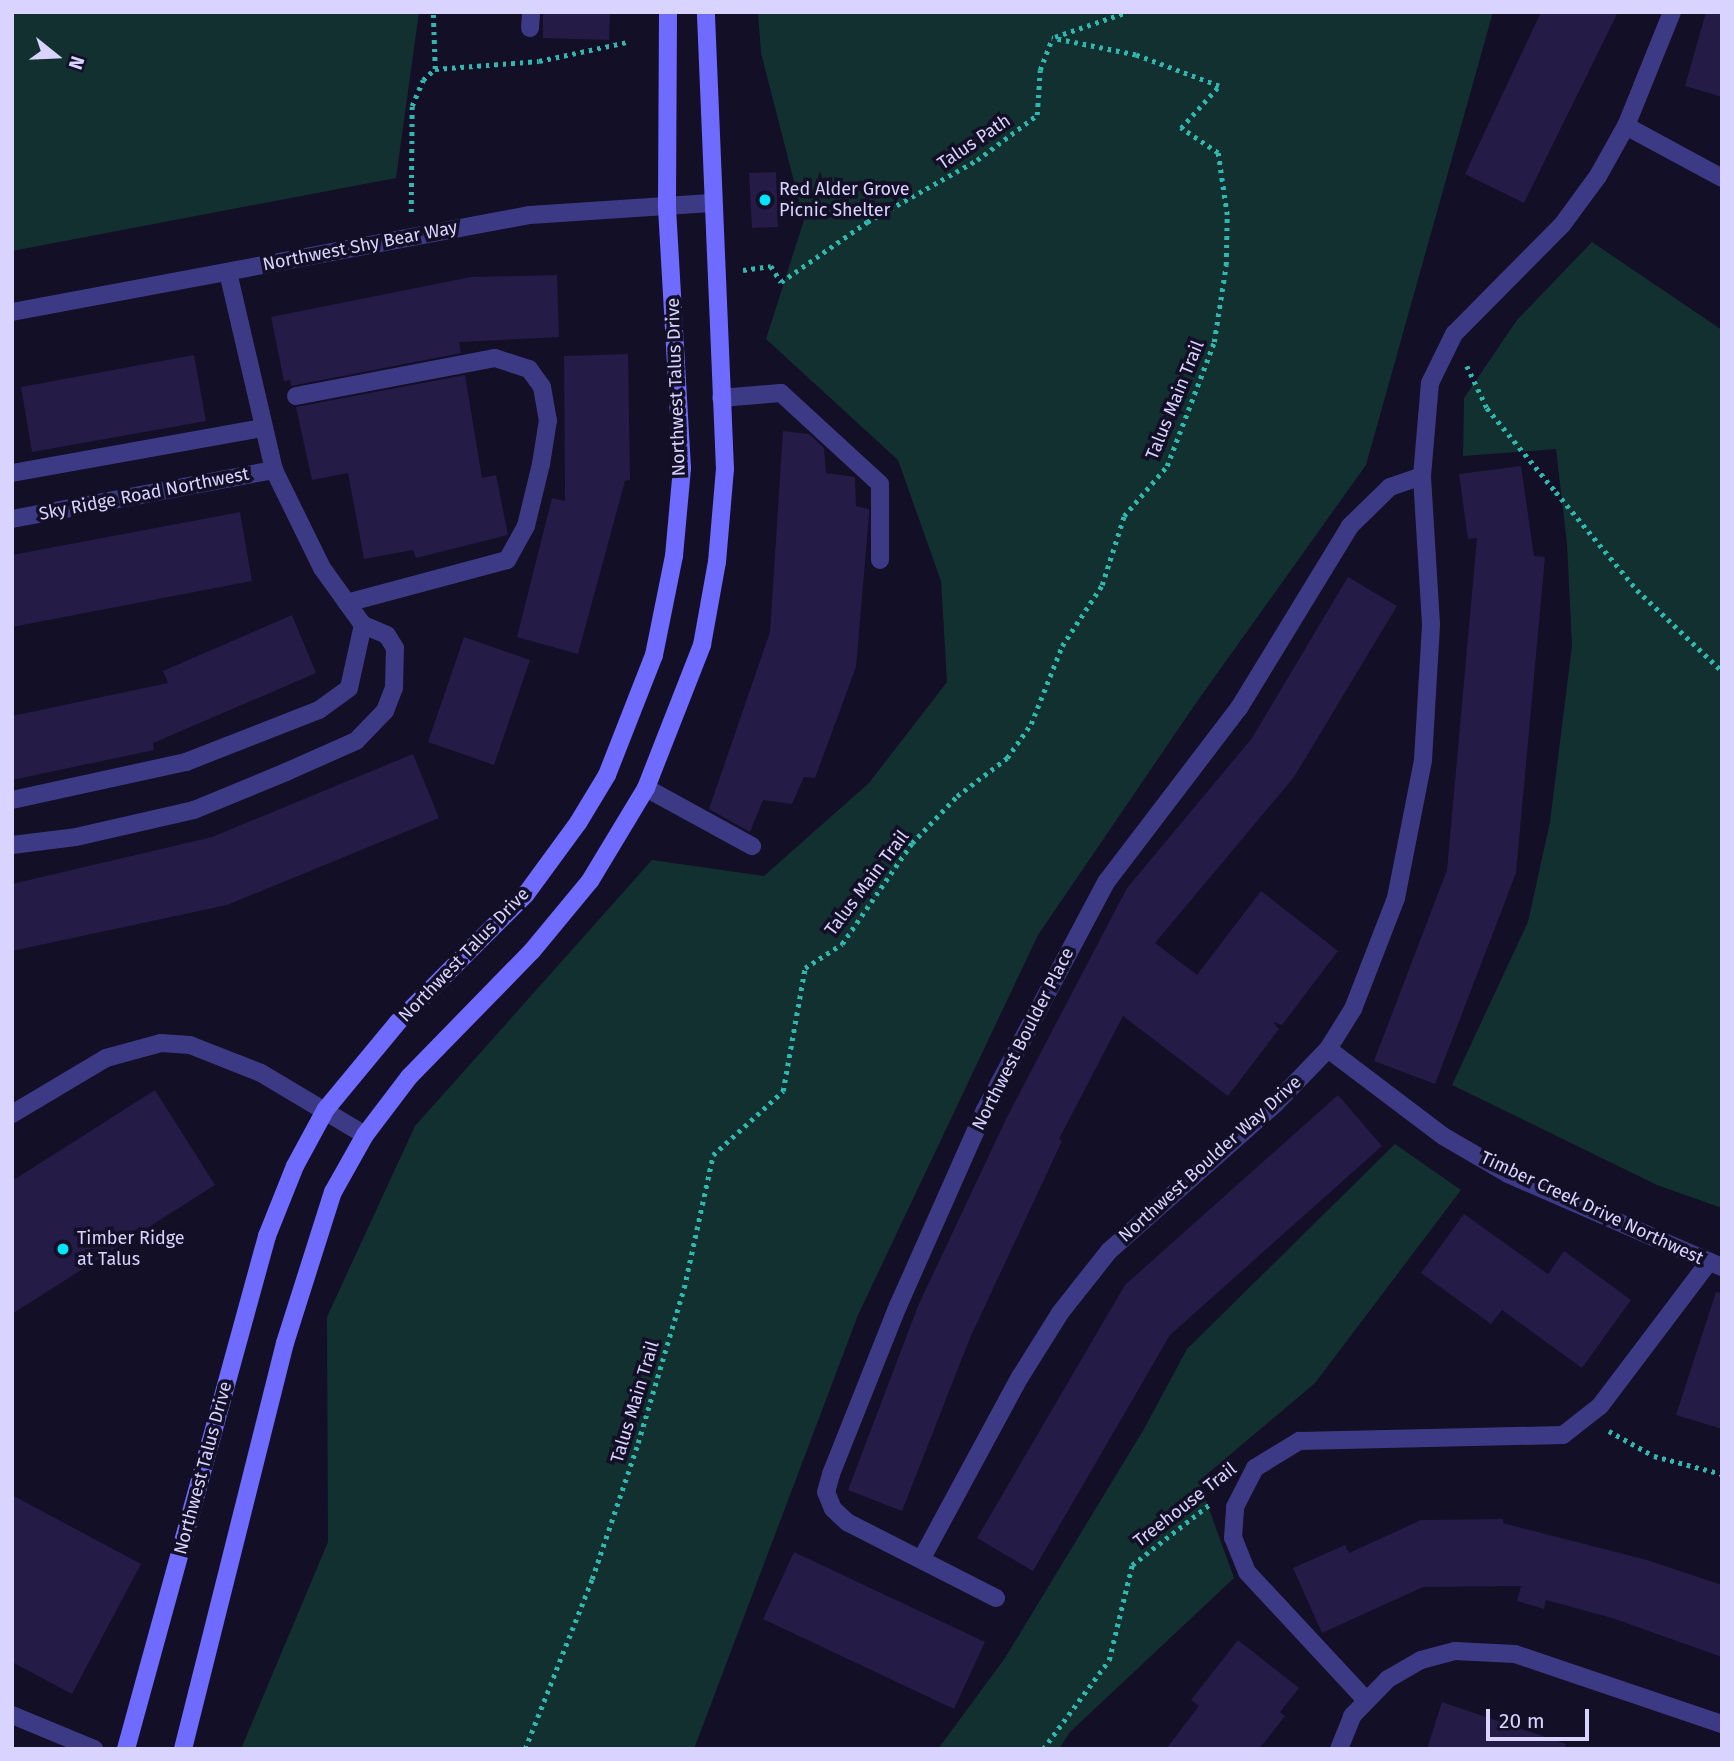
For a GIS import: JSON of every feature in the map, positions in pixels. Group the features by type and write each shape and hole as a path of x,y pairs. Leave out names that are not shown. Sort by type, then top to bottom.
{"street":[{"name":"Northwest Talus Drive","path":"126,1749 267,1236 295,1166 326,1109 398,1021 526,894 600,787 636,705 654,655 674,556 682,468 667,204 668,12"},
{"path":"183,1749 307,1262 333,1192 365,1135 409,1077 561,918 590,881 646,788 702,645 717,562 725,469 711,203 706,12"},
{"name":"Northwest Boulder Way Drive","path":"922,1558 1020,1377 1060,1313 1110,1251 1276,1103 1328,1049 1377,957 1413,826 1423,760 1431,624 1422,476 1430,383 1454,334 1562,225 1626,126 1672,12"},
{"path":"1626,126 1722,178"},
{"name":"Northwest Shy Bear Way","path":"12,312 228,272 410,234 583,209 711,203"},
{"name":"Sky Ridge Road Northwest","path":"12,519 274,470 261,428 228,272"},
{"path":"296,396 495,358 529,369 542,387 548,420 541,464 526,526 507,560 347,603"},
{"path":"721,398 781,394 880,484 880,560"},
{"path":"12,473 261,428"},
{"path":"12,845 76,837 194,810 356,741 385,711 397,666 395,648 387,635 363,625 322,568 274,470"},
{"name":"Northwest Boulder Place","path":"996,1598 847,1522 826,1492 898,1306 985,1110 1107,881 1239,708 1350,526 1390,487 1422,476"},
{"path":"12,800 186,762 319,710 349,688 363,625"},
{"path":"646,788 752,846"},
{"path":"12,1114 106,1058 161,1043 220,1055 326,1109 365,1135"},
{"name":"Timber Creek Drive Northwest","path":"1328,1049 1443,1136 1508,1174 1715,1265"},
{"path":"1365,1699 1247,1572 1233,1538 1235,1507 1255,1468 1299,1441 1539,1439 1563,1435 1589,1416 1715,1265"},
{"path":"1339,1749 1352,1716 1365,1699 1388,1679 1420,1660 1481,1651 1515,1654 1722,1724"},
{"path":"12,1715 94,1749"}],"path":[{"path":"433,12 435,68"},
{"path":"1052,38 1127,12"},
{"name":"Talus Main Trail","path":"525,1749 592,1579 638,1443 684,1288 713,1155 783,1091 805,968 842,944 912,843 957,796 1007,758 1031,724 1062,646 1102,585 1124,516 1167,466 1214,342 1226,265 1227,215 1218,153 1181,128 1219,86 1136,55 1052,38"},
{"name":"Talus Path","path":"714,273 771,266 781,282 867,222 977,160 1037,115 1040,70 1052,38"},
{"path":"410,234 412,106 423,80 435,68 539,61 628,43"},
{"path":"1464,359 1487,408 1637,590 1722,671"},
{"path":"1589,1416 1654,1455 1722,1474"},
{"name":"Treehouse Trail","path":"1043,1749 1109,1660 1132,1565 1214,1501"}],"green space":[{"path":"12,12 419,12 396,178 12,251"},
{"path":"758,12 1493,12 1366,465 1196,703 1038,935 858,1315 694,1749 241,1749 328,1542 327,1317 415,1126 652,860 764,876 869,783 947,682 941,581 898,460 766,339 804,220 761,53"},
{"path":"1592,242 1722,330 1722,1208 1657,1185 1452,1085 1528,922 1550,822 1572,646 1567,544 1556,449 1463,456 1464,398 1517,320"},
{"path":"1395,1144 1461,1190 1315,1383 1199,1481 1234,1578 1070,1732 1059,1749 938,1749 1005,1658 1144,1429 1187,1349"}],"building":[{"path":"543,12 610,12 609,40 543,38"},
{"path":"1541,12 1618,12 1524,203 1465,174"},
{"path":"1706,12 1722,12 1722,97 1685,86"},
{"name":"Red Alder Grove Picnic Shelter","path":"776,172 778,227 752,228 749,173"},
{"path":"557,275 559,337 459,342 461,353 291,386 290,380 284,381 271,317 471,277"},
{"path":"628,354 630,480 625,481 578,654 517,637 552,498 565,501 564,356"},
{"path":"194,355 206,421 32,452 21,387"},
{"path":"465,375 482,478 496,475 508,535 416,558 413,550 364,559 348,473 312,480 296,407"},
{"path":"783,431 809,434 824,448 826,473 855,477 856,506 869,509 869,515 856,667 815,778 804,777 792,804 763,800 750,832 709,809 770,632"},
{"path":"1521,466 1534,556 1545,557 1516,873 1435,1084 1374,1061 1447,870 1477,538 1468,539 1459,474"},
{"path":"240,512 252,581 12,627 12,555"},
{"path":"1348,577 1397,606 1294,777 1155,943 1197,975 1261,891 1338,951 1282,1025 1273,1022 1279,1029 1228,1096 1123,1016 1059,1139 1062,1141 970,1338 902,1511 848,1490 918,1306 1008,1115 1127,888 1252,738"},
{"path":"292,615 316,673 153,743 154,750 12,780 12,716 168,683 163,671"},
{"path":"464,637 530,660 494,765 428,742"},
{"path":"413,754 439,818 227,905 12,951 12,884 212,837"},
{"name":"Timber Ridge at Talus","path":"155,1090 215,1185 12,1314 12,1181"},
{"path":"1338,1095 1382,1146 1170,1335 1033,1571 977,1538 1125,1285"},
{"path":"1464,1214 1548,1274 1564,1251 1631,1300 1582,1368 1502,1310 1491,1324 1421,1273"},
{"path":"1716,1292 1722,1293 1722,1429 1676,1415"},
{"path":"12,1495 141,1564 72,1694 12,1662"},
{"path":"1503,1519 1503,1523 1647,1560 1722,1585 1722,1657 1612,1618 1546,1600 1544,1609 1517,1601 1521,1586 1423,1587 1322,1633 1293,1568 1345,1545 1349,1553 1421,1520"},
{"path":"794,1552 985,1642 954,1709 763,1619"},
{"path":"1238,1640 1299,1688 1280,1712 1285,1716 1259,1749 1166,1749 1199,1706 1191,1700"},
{"path":"1442,1702 1566,1744 1565,1749 1427,1749"}],"place":[{"name":"Red Alder Grove Picnic Shelter","path":"765,200"},
{"name":"Timber Ridge at Talus","path":"63,1249"}]}
